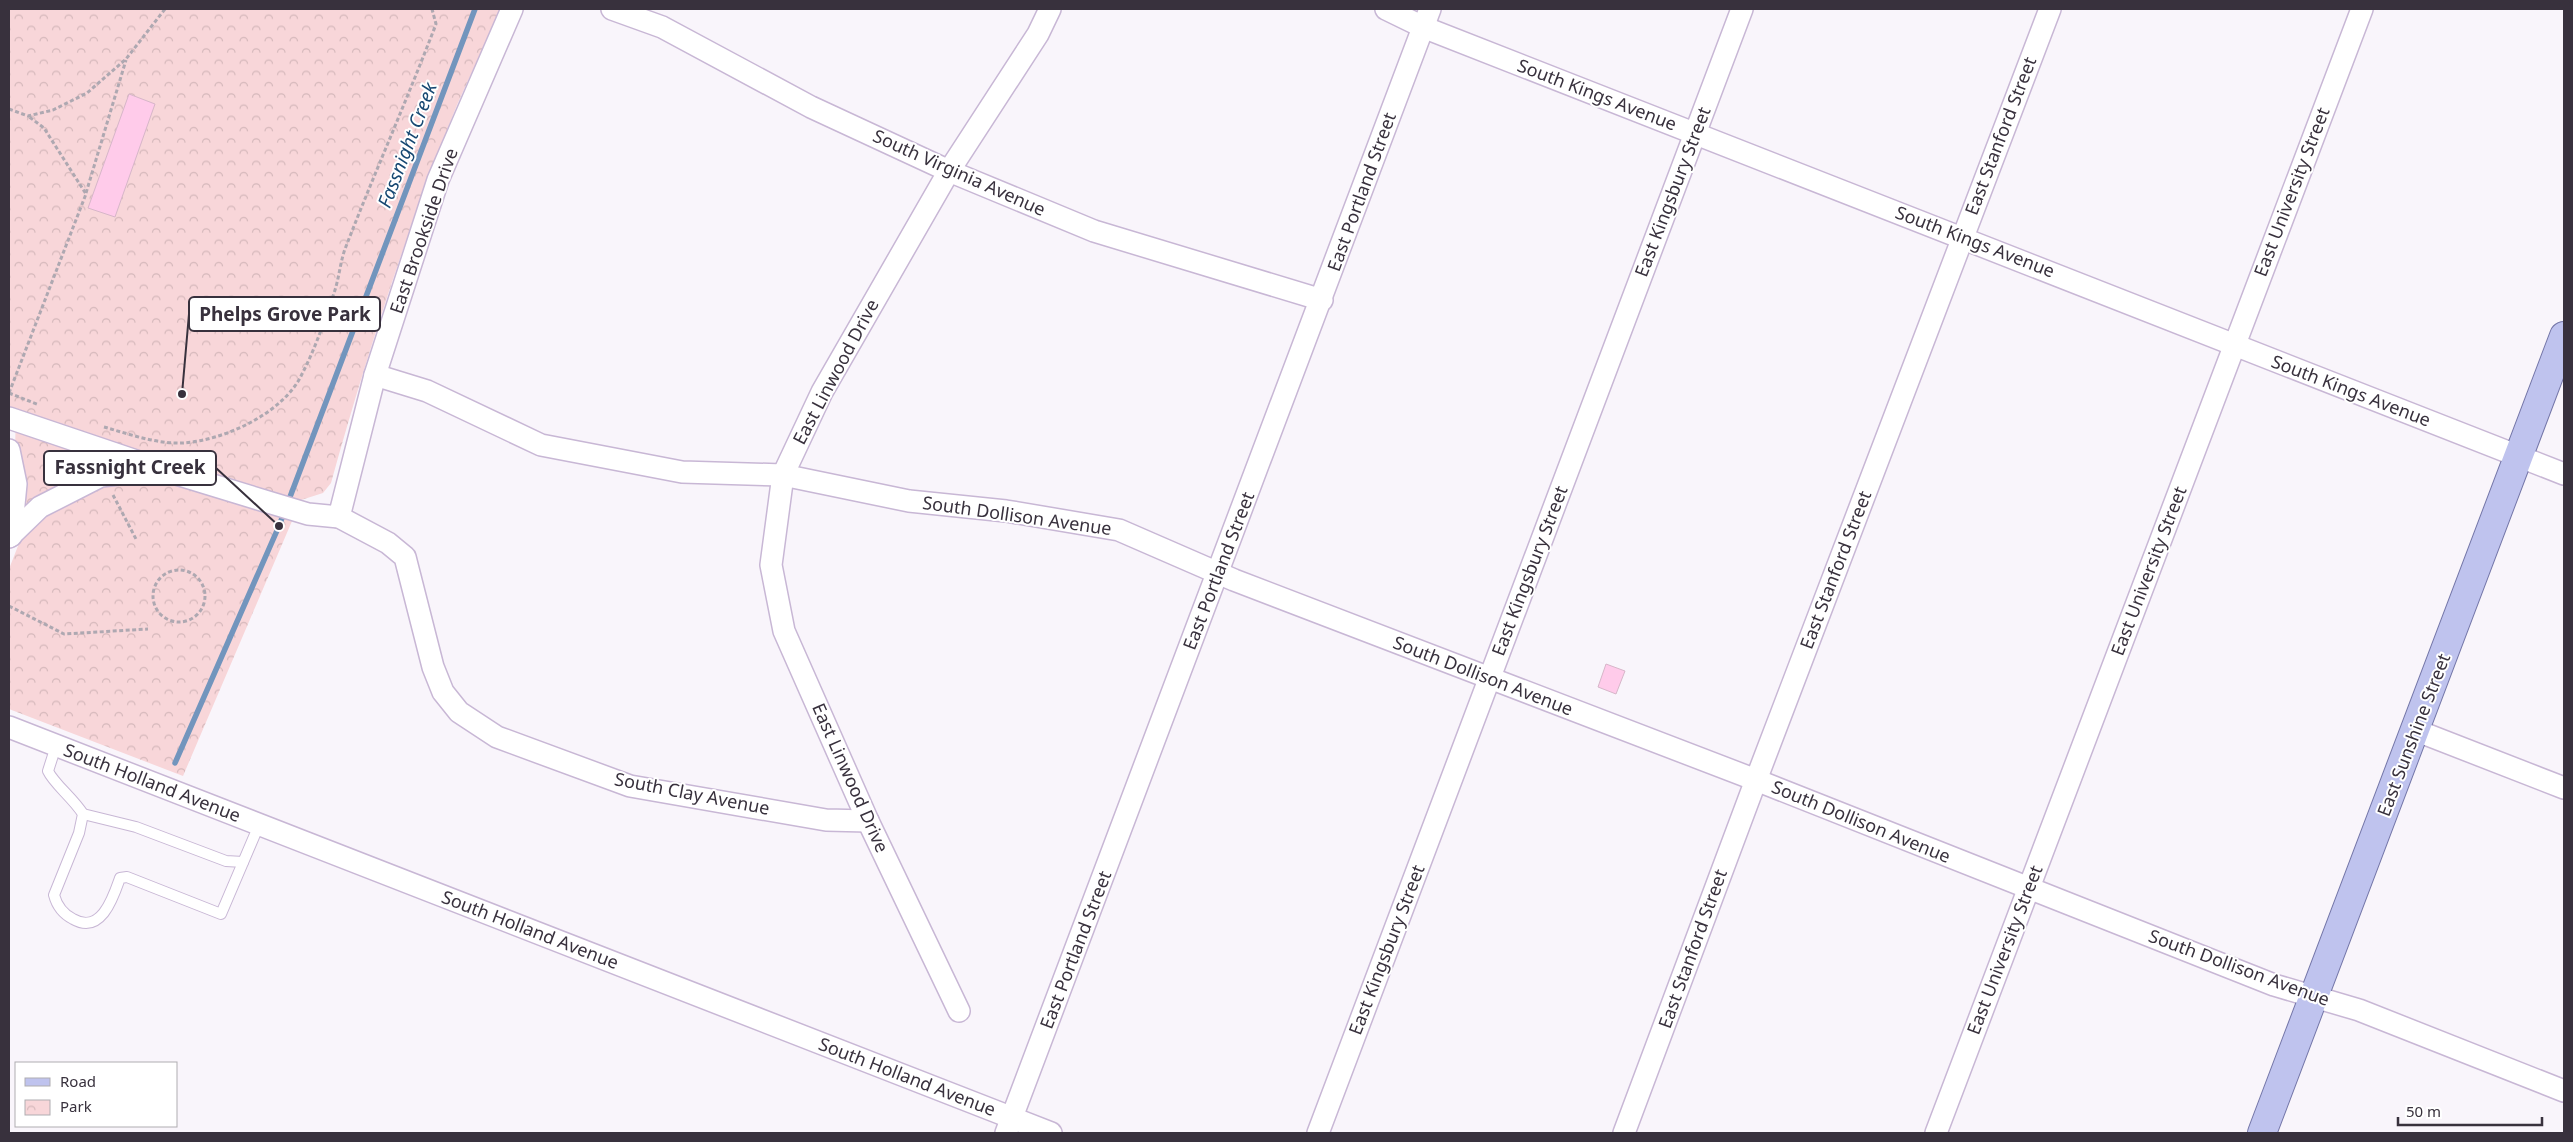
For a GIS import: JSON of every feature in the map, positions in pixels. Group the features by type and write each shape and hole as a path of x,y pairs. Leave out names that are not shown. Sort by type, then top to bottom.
{"main road":[{"name":"East Sunshine Street","path":"2262,1133 2564,336"}],"street":[{"name":"East Brookside Drive","path":"339,517 375,375 438,180 512,9"},
{"name":"South Virginia Avenue","path":"612,9 662,26 811,107 949,171 1094,231 1322,300"},
{"name":"East Linwood Drive","path":"959,1011 868,821 784,631 771,565 784,475 822,392 949,171 1038,34 1050,9"},
{"name":"South Kings Avenue","path":"1386,9 1426,18 1695,133 2564,474"},
{"name":"East Kingsbury Street","path":"1318,1133 1742,9"},
{"name":"East Stanford Street","path":"1624,1133 1756,780 2050,9"},
{"name":"East University Street","path":"1936,1133 2362,9"},
{"name":"East Portland Street","path":"1009,1126 1322,300 1426,18"},
{"name":"South Dollison Avenue","path":"375,375 427,392 541,445 682,472 784,475 909,501 1006,512 1119,530 1218,573 1756,780 2274,984 2359,1010 2564,1091"},
{"name":"South Clay Avenue","path":"9,418 160,469 308,514 339,517 388,543 405,557 433,667 443,692 459,712 497,737 630,786 826,820 868,821"},
{"path":"9,450 16,484 10,537"},
{"path":"10,537 40,507 102,476 160,469"},
{"name":"South Holland Avenue","path":"9,728 258,825 1009,1126 1050,1133"},
{"path":"2415,730 2564,788"}],"lane":[{"path":"56,746 48,771 50,776 74,800 83,814 136,827 226,861 243,862"},
{"path":"83,814 79,833 54,895 57,904 66,915 83,924 94,922 103,915 120,878 127,877 222,914 258,825"}],"path":[{"path":"28,116 53,110 87,93 126,59 165,9"},
{"path":"98,425 164,442 183,443 207,438 260,418 281,401 302,376 335,292 345,250 436,24 432,9"},
{"path":"42,406 9,393 86,194 125,70 126,59"},
{"path":"9,109 28,116 44,128 86,194"},
{"path":"112,492 136,539"},
{"path":"180,569 197,576 205,590 205,599 198,614 192,619 176,622 167,620 155,607 153,590 163,575 180,569"},
{"path":"9,606 64,634 148,629"}],"green space":[{"path":"9,9 502,9 457,105 422,197 373,340 331,483 323,493 301,500 183,776 9,709 9,569 23,533 15,450 16,410 9,408"}],"building":[{"path":"129,94 155,104 115,217 88,208"},
{"path":"1606,664 1625,671 1616,694 1598,687"}],"waterway":[{"name":"Fassnight Creek","path":"175,763 279,526 475,9"}],"place":[{"name":"Phelps Grove Park","path":"182,394"},
{"name":"Fassnight Creek","path":"279,526"}]}
